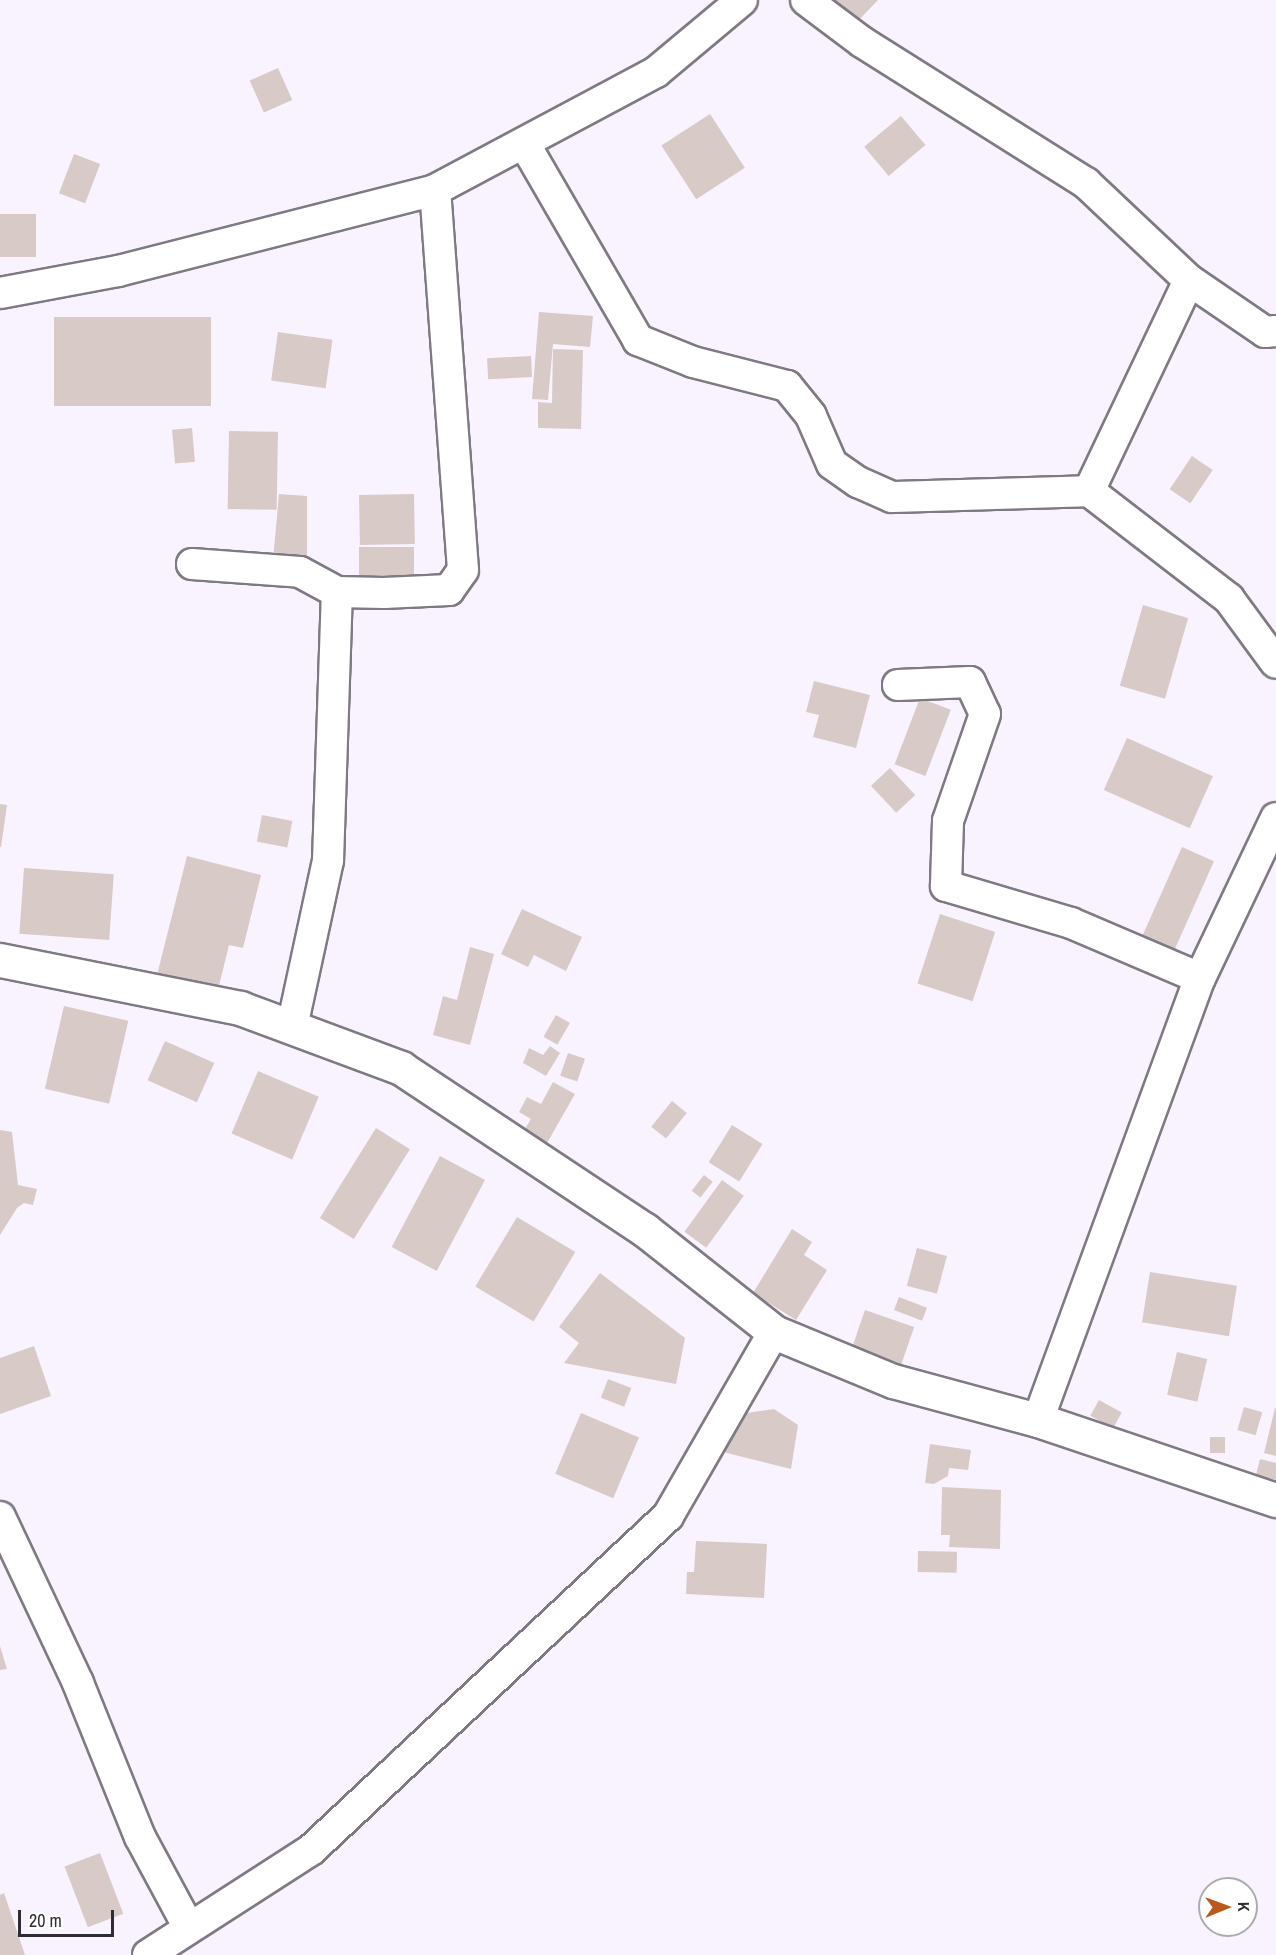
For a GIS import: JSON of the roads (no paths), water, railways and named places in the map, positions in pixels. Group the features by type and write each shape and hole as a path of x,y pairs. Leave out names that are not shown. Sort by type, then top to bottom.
{"street":[{"path":"0,293 118,271 435,190 656,72 742,0"},
{"path":"806,0 862,42 1086,183 1189,280 1265,332 1276,331"},
{"path":"524,143 638,340 693,362 787,386 811,416 832,464 858,482 892,497 1089,491 1229,599 1276,663"},
{"path":"192,564 300,572 338,592 430,594 449,590 463,570 435,190"},
{"path":"1089,491 1189,280"},
{"path":"292,1027 328,861 338,592"},
{"path":"898,685 970,682 985,714 948,821 946,886 1071,923 1200,978"},
{"path":"1038,1420 1200,978 1276,818"},
{"path":"0,960 240,1008 401,1068 645,1230 774,1332 893,1381 1038,1420 1276,1500"},
{"path":"148,1955 311,1850 668,1516 774,1332"},
{"path":"0,1517 78,1683 140,1837 189,1928"}]}
